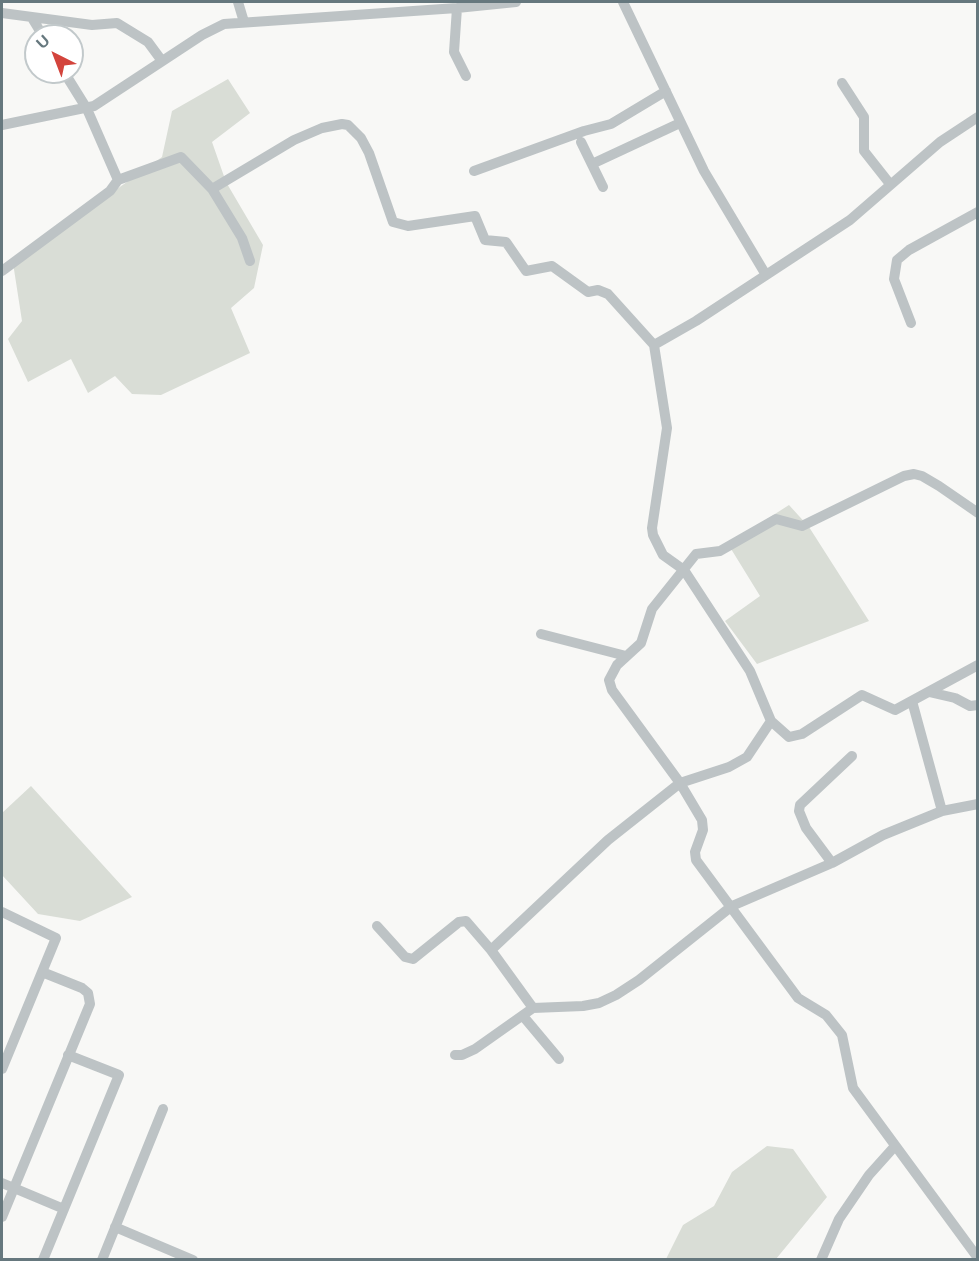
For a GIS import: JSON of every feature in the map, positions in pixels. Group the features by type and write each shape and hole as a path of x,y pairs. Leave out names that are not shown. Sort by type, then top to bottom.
{"street":[{"path":"238,2 244,22"},
{"path":"2,125 87,109 220,25 414,6 457,8 516,2"},
{"path":"622,2 704,171 766,275"},
{"path":"457,8 454,52 466,76"},
{"path":"2,13 92,25 117,23 148,42 162,61"},
{"path":"32,18 36,24"},
{"path":"842,83 864,117 864,151 890,184"},
{"path":"71,84 87,109 118,180"},
{"path":"474,171 584,131 611,124 666,91"},
{"path":"654,345 696,321 850,220 940,142 978,117"},
{"path":"592,164 680,123"},
{"path":"212,189 294,140 332,125 348,125 361,138 369,153 393,222 399,226 417,226 475,216 485,240 506,242 526,271 552,266 588,292 597,290 608,294 654,345 667,428 653,535 663,555 684,570 750,671 771,721 789,737 796,736 862,695 891,710 978,665"},
{"path":"581,142 603,187"},
{"path":"2,271 110,191 118,180 181,157 212,189 247,248 250,261"},
{"path":"911,323 894,279 897,261 909,250 978,213"},
{"path":"978,513 922,476 904,476 802,526 776,519 720,551 696,554 652,609 641,643 612,671 610,685 680,783 703,824 694,856 798,998 826,1015 842,1035 853,1088 978,1257"},
{"path":"541,634 626,656"},
{"path":"929,692 955,698 970,706 978,705"},
{"path":"912,701 942,811"},
{"path":"491,950 608,840 680,783 729,768 747,757 771,721"},
{"path":"832,863 806,828 799,812 800,805 852,756"},
{"path":"455,1055 475,1050 533,1008 583,1006 616,996 732,906 832,863 883,835 942,811 978,804"},
{"path":"2,913 56,938 2,1069"},
{"path":"377,926 405,957 413,959 463,920 471,925 491,950 533,1008"},
{"path":"2,1217 90,1004 88,993 82,988 42,972"},
{"path":"523,1016 559,1059"},
{"path":"43,1260 119,1075 68,1055"},
{"path":"102,1260 163,1109"},
{"path":"821,1260 839,1219 869,1175 895,1146"},
{"path":"2,1183 64,1209"},
{"path":"115,1227 193,1260"},
{"path":"161,1260 166,1248"}],"shaded area":[{"path":"228,79 250,113 212,142 226,182 263,245 254,288 231,308 250,353 161,395 132,394 115,376 88,393 71,359 28,382 8,339 22,321 13,263 162,157 172,111"},
{"path":"789,505 809,527 869,621 757,664 725,621 760,596 728,544"},
{"path":"31,786 132,897 80,921 38,914 2,875 2,813"},
{"path":"767,1146 793,1149 827,1197 776,1259 666,1259 683,1225 714,1206 732,1172"}]}
